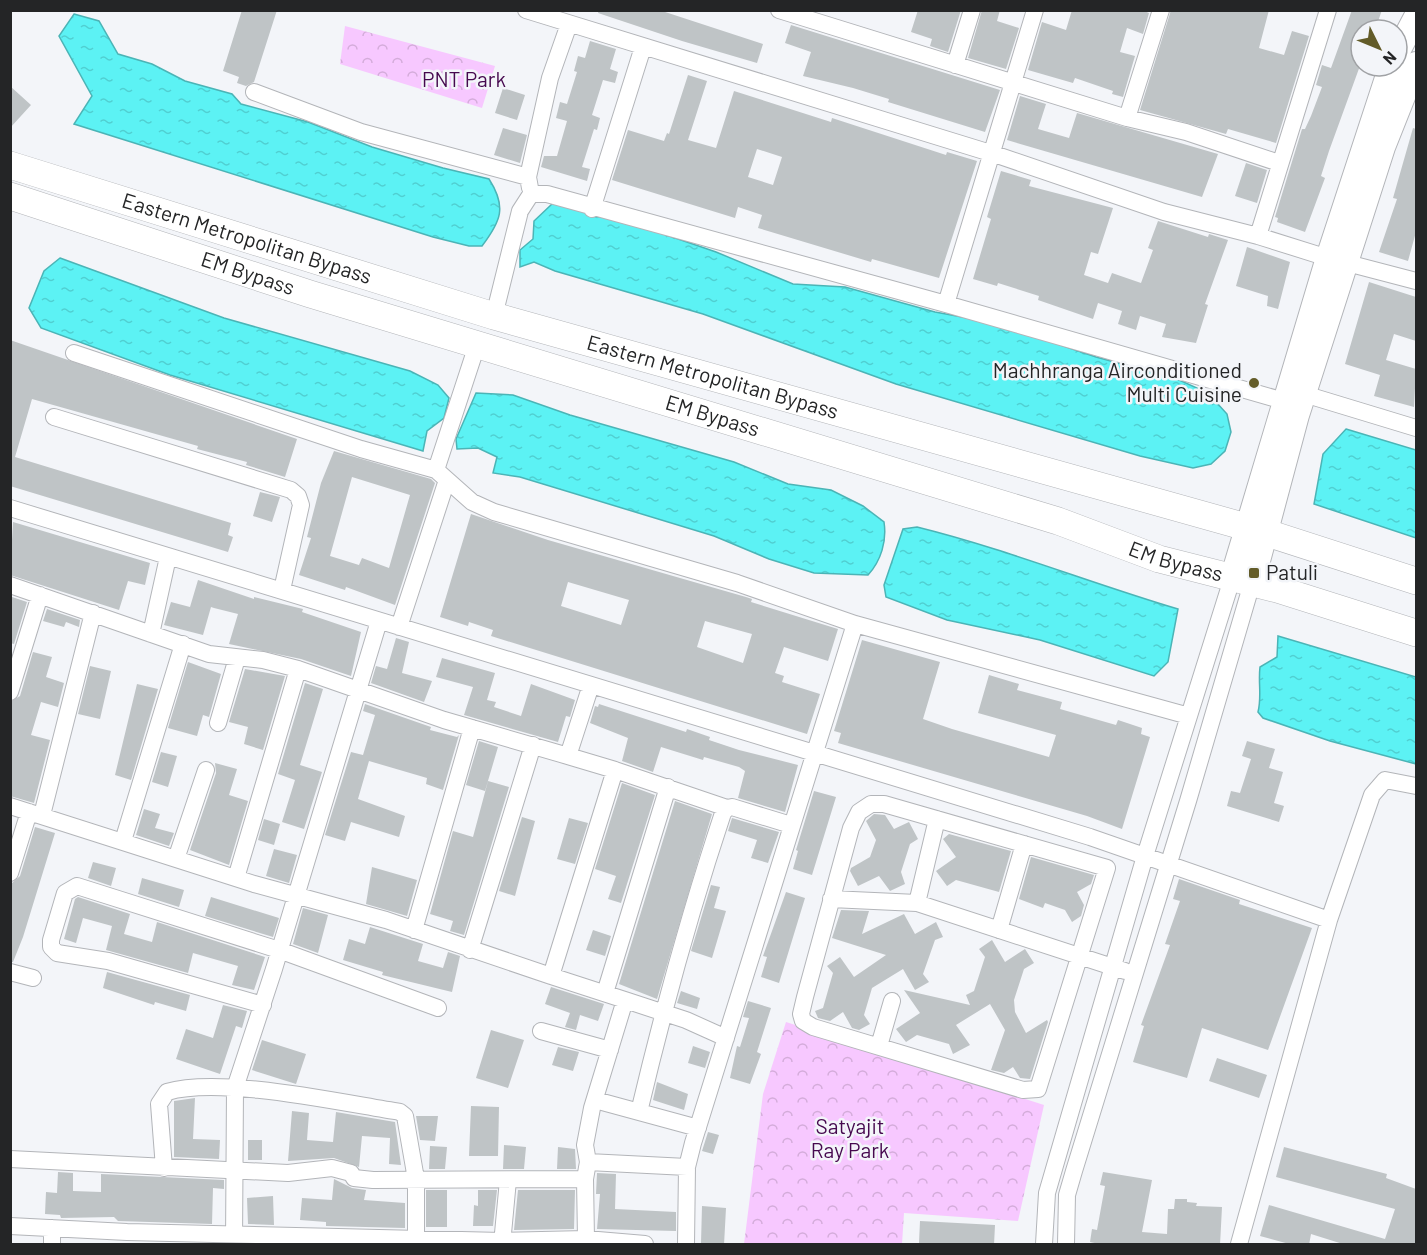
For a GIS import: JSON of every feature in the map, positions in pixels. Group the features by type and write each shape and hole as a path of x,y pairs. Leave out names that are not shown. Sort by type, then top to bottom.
{"main road":[{"path":"1337,260 1416,64"},
{"path":"1242,581 1294,397 1337,260 1388,78"},
{"name":"Eastern Metropolitan Bypass","path":"10,165 494,316 1256,530 1416,581"},
{"name":"EM Bypass","path":"10,196 477,345 1058,521 1159,559 1242,581 1416,633"}],"street":[{"path":"526,10 560,18 992,154 1164,212 1416,280"},
{"path":"779,10 1127,118 1186,132 1279,163"},
{"path":"955,65 972,10"},
{"path":"946,304 1035,10"},
{"path":"1127,118 1161,10"},
{"path":"1258,236 1328,10"},
{"path":"494,316 520,211 531,194 528,177 550,78 560,18"},
{"path":"592,209 643,46"},
{"path":"254,92 361,132 528,177"},
{"path":"531,194 547,194 592,209 1416,428"},
{"path":"399,627 477,345"},
{"path":"74,353 441,475 472,502 494,512 737,583 855,624 1189,716"},
{"path":"54,417 291,490 298,496 301,505 282,590"},
{"path":"10,508 1080,834 1329,920"},
{"path":"151,634 168,557"},
{"path":"1044,1245 1047,1193 1145,856 1189,716 1242,581"},
{"path":"1066,1245 1067,1195 1206,743 1242,581"},
{"path":"10,585 209,654 263,660 297,669 472,728 615,770 727,808 791,825"},
{"path":"10,693 40,595"},
{"path":"11,872 35,813 93,613"},
{"path":"234,1239 235,1088 297,895 379,621"},
{"path":"686,1245 687,1167 855,624"},
{"path":"123,841 183,644"},
{"path":"219,723 237,658"},
{"path":"236,878 297,669"},
{"path":"568,756 591,685"},
{"path":"414,930 472,728"},
{"path":"1184,735 1206,743"},
{"path":"470,950 533,745"},
{"path":"176,859 206,770"},
{"path":"551,976 615,770"},
{"path":"1239,1245 1329,920 1372,795 1385,780 1416,786"},
{"path":"605,993 668,787"},
{"path":"871,804 884,804 937,819 1107,868 1038,1089 1023,1090 813,1027 803,1021 803,1005 850,828 859,812 871,804"},
{"path":"10,806 236,878 414,930 663,1012 726,1038"},
{"path":"639,1112 691,909 727,808"},
{"path":"917,903 937,819"},
{"path":"999,930 1024,844"},
{"path":"263,1005 108,961 57,953 51,947 51,940 65,893 77,886 279,950 438,1008"},
{"path":"831,899 917,903 1134,973"},
{"path":"10,972 33,978"},
{"path":"586,1239 585,1179 588,1162 585,1145 595,1100 625,1000"},
{"path":"879,1046 892,1001"},
{"path":"541,1031 610,1050"},
{"path":"164,1168 159,1104 167,1092 177,1089 235,1088 400,1112 405,1116 416,1179 416,1241"},
{"path":"595,1100 698,1128"},
{"path":"1071,1115 1089,1120"},
{"path":"10,1159 288,1173 332,1168 351,1173 354,1178 585,1179"},
{"path":"588,1162 687,1167"},
{"path":"502,1243 508,1180"},
{"path":"10,1226 52,1236 117,1238 502,1243 586,1239 645,1245"}],"green space":[{"name":"PNT Park","path":"345,26 495,66 482,108 340,64"},
{"name":"Satyajit Ray Park","path":"786,1022 1044,1105 1018,1221 904,1213 902,1244 744,1244 763,1094"}],"water":[{"path":"74,14 99,21 118,54 152,64 185,81 232,94 241,104 308,122 372,147 489,179 500,206 494,229 482,246 469,246 433,237 74,124 92,96 59,36"},
{"path":"553,203 652,230 716,252 793,284 845,287 935,312 995,323 1096,357 1177,379 1208,393 1227,414 1231,432 1225,451 1211,464 1193,468 1140,456 896,384 703,314 555,271 534,262 520,267 520,250 533,239 534,221"},
{"path":"60,258 224,318 410,371 438,385 449,398 444,418 427,431 423,451 170,375 41,328 29,308 44,271"},
{"path":"476,393 513,395 570,415 734,462 788,484 831,490 863,506 884,522 885,536 880,557 868,575 814,573 769,559 714,536 520,477 493,473 497,457 478,448 457,449 456,439"},
{"path":"1346,429 1416,450 1416,538 1314,504 1323,454"},
{"path":"917,527 983,545 1178,609 1168,662 1154,676 1040,640 947,620 886,597 884,585 903,529"},
{"path":"1278,636 1416,677 1416,764 1330,741 1263,718 1258,712 1260,667 1277,657"}],"building":[{"path":"242,10 277,10 254,82 246,86 237,83 239,77 223,71"},
{"path":"599,10 659,10 763,44 757,63 598,13"},
{"path":"918,10 961,10 948,52 930,46 932,39 911,32"},
{"path":"982,10 1000,10 997,21 1019,28 1006,69 968,58"},
{"path":"1072,10 1142,10 1149,13 1143,34 1127,28 1120,52 1135,56 1123,97 1112,94 1113,91 1075,78 1073,83 1028,70 1042,22 1066,30"},
{"path":"1171,10 1269,10 1259,48 1284,55 1292,31 1309,36 1276,143 1228,129 1226,134 1140,110"},
{"path":"1352,10 1382,10 1379,18 1349,18"},
{"path":"1349,18 1349,78 1356,78 1329,151 1321,176 1325,178 1305,232 1277,222 1278,218 1275,217 1302,129 1305,129 1322,87 1316,85 1322,65 1331,68"},
{"path":"791,25 1000,90 985,132 888,102 889,99 803,76 811,52 785,43"},
{"path":"590,41 616,49 610,69 618,72 615,83 603,80 592,115 600,118 597,130 594,129 582,167 590,169 587,181 541,167 544,156 557,156 567,121 556,118 560,102 567,104 577,72 574,71 578,56 585,58"},
{"path":"688,75 707,81 688,140 716,148 734,91 831,122 832,118 946,155 947,152 977,161 939,278 872,259 871,262 758,228 762,215 738,207 735,218 612,180 628,130 664,141 667,133 669,134","holes":["757,149 782,157 773,185 748,177"]},
{"path":"10,86 31,105 10,128"},
{"path":"503,88 525,95 517,120 495,113"},
{"path":"1020,96 1046,104 1038,129 1069,138 1077,113 1218,154 1202,197 1007,140"},
{"path":"503,128 527,135 520,163 494,155"},
{"path":"1413,128 1416,129 1416,232 1408,261 1379,252 1397,199 1393,198"},
{"path":"1246,163 1267,170 1257,203 1235,196"},
{"path":"1001,171 1031,180 1029,186 1113,208 1098,254 1091,252 1084,275 1108,283 1112,273 1141,283 1153,250 1148,248 1158,221 1208,237 1209,234 1228,240 1205,304 1208,305 1196,343 1162,337 1166,324 1140,316 1136,330 1118,324 1122,311 1098,303 1093,319 1038,300 1039,296 998,283 997,286 973,279 991,219 987,217"},
{"path":"1247,247 1290,262 1278,309 1267,306 1268,296 1236,286"},
{"path":"1369,282 1416,297 1416,341 1394,334 1386,360 1416,369 1414,407 1374,396 1380,375 1345,364"},
{"path":"10,340 297,439 285,477 246,465 247,462 197,449 198,446 32,399 15,457 231,523 228,535 233,537 228,552 10,486"},
{"path":"334,451 431,479 435,483 395,605 346,587 345,590 299,575 311,538 307,537 321,483","holes":["352,477 410,495 389,568 362,558 359,565 330,556"]},
{"path":"260,492 280,497 272,522 253,516"},
{"path":"471,514 548,540 746,597 752,599 751,602 838,629 828,661 784,647 775,673 784,676 782,682 820,694 807,734 491,636 493,630 469,622 468,626 440,617","holes":["568,582 629,600 621,625 561,606","705,621 752,634 743,663 697,647"]},
{"path":"13,522 150,563 145,585 128,581 119,610 10,575"},
{"path":"198,580 254,599 254,597 303,609 302,612 361,632 351,676 301,659 229,644 238,614 211,607 203,635 164,625 171,602 190,607"},
{"path":"12,597 27,602 14,644 10,643"},
{"path":"47,609 80,620 79,627 66,622 64,627 43,621"},
{"path":"396,638 409,642 402,673 432,681 424,702 371,683 376,666 387,669"},
{"path":"862,640 940,662 923,719 952,729 1049,757 1056,735 978,713 989,675 1019,684 1017,690 1062,702 1060,709 1116,725 1118,720 1142,728 1141,734 1150,737 1122,829 1087,816 838,743 841,733 834,731"},
{"path":"33,652 52,657 46,677 64,683 58,707 41,702 31,735 50,740 34,803 10,796 10,702 20,696"},
{"path":"442,658 495,673 487,700 496,702 494,707 521,716 531,684 575,700 570,717 566,716 558,742 464,715 473,687 436,677"},
{"path":"188,662 221,674 209,717 203,715 197,736 168,728"},
{"path":"90,666 111,671 100,719 78,714"},
{"path":"245,669 285,676 263,750 244,744 248,727 229,722"},
{"path":"305,683 323,689 300,765 322,772 304,829 282,822 295,780 278,774"},
{"path":"137,684 158,689 131,780 115,775"},
{"path":"365,704 431,727 430,730 457,737 459,735 443,790 426,784 427,778 369,761 358,799 405,816 399,837 351,822 345,841 325,835 351,752 363,755 375,715 363,711"},
{"path":"599,704 686,732 687,729 710,737 709,740 739,750 798,765 785,812 738,798 745,771 739,767 704,757 703,760 661,747 653,772 622,761 628,738 590,723 595,706 598,707"},
{"path":"479,741 498,747 485,791 466,785"},
{"path":"1247,741 1275,749 1269,768 1283,772 1274,803 1284,806 1279,822 1227,806 1231,791 1240,793 1251,759 1242,756"},
{"path":"161,752 177,756 168,787 152,782"},
{"path":"215,763 237,769 229,795 248,801 229,865 190,850 216,773"},
{"path":"488,781 509,787 464,935 450,931 453,921 430,914 453,831 473,837"},
{"path":"622,783 655,795 621,903 608,899 616,876 595,869"},
{"path":"814,791 836,797 812,875 793,869 798,851 796,850"},
{"path":"675,801 712,814 657,999 619,984"},
{"path":"144,809 160,814 155,828 174,833 169,846 136,835"},
{"path":"874,814 885,815 894,829 909,822 918,839 910,844 901,872 905,884 890,891 879,876 858,886 850,871 851,868 870,857 876,840 866,821"},
{"path":"522,817 535,821 515,896 499,891"},
{"path":"569,818 588,823 575,864 557,859"},
{"path":"732,818 779,832 768,863 751,858 757,840 728,831"},
{"path":"264,819 280,824 274,845 258,840"},
{"path":"35,827 55,833 23,937 13,962 10,962 10,889 12,883 20,876"},
{"path":"949,834 1011,851 999,892 956,880 947,886 936,871 956,857 943,839"},
{"path":"274,849 297,855 289,883 266,876"},
{"path":"1031,857 1094,875 1091,884 1077,892 1084,905 1081,916 1072,922 1065,910 1045,903 1043,908 1019,899"},
{"path":"93,862 116,868 111,886 88,878"},
{"path":"372,867 417,880 407,916 366,904"},
{"path":"142,878 184,890 179,907 138,894"},
{"path":"1179,879 1240,900 1239,904 1312,928 1268,1050 1202,1028 1187,1078 1133,1062 1144,1026 1141,1025 1170,945 1165,944 1180,901 1173,899"},
{"path":"711,885 720,887 714,908 726,911 712,958 691,951"},
{"path":"786,892 805,898 779,983 761,977 767,957 763,956"},
{"path":"78,897 130,914 124,934 152,942 157,922 265,957 254,990 232,985 238,966 193,953 188,973 106,950 112,926 83,918 76,943 64,939 75,899"},
{"path":"211,897 279,918 273,937 205,916"},
{"path":"303,908 328,915 318,953 293,944"},
{"path":"841,910 869,911 862,934 904,914 915,934 936,922 943,937 935,940 923,974 929,982 915,990 903,969 872,988 864,1015 870,1024 859,1030 852,1028 843,1012 830,1021 818,1018 815,1011 823,1008 833,973 827,966 840,957 854,977 886,955 832,938"},
{"path":"370,927 423,944 418,961 443,968 448,952 460,956 452,992 382,975 383,972 343,960 349,939 365,944"},
{"path":"593,930 611,936 605,956 586,950"},
{"path":"992,940 1005,962 1025,949 1034,963 1024,969 1014,1000 1015,1012 1026,1033 1047,1020 1048,1022 1030,1079 1020,1078 1013,1067 1004,1073 991,1070 1005,1030 990,1004 956,1025 970,1045 953,1054 949,1044 917,1035 906,1042 896,1029 920,1013 904,990 970,1005 966,995 974,991 985,957 979,949"},
{"path":"107,972 190,995 186,1011 155,1002 154,1005 103,988"},
{"path":"551,987 604,1004 598,1021 580,1015 576,1030 565,1027 570,1013 545,1004"},
{"path":"681,991 700,998 697,1009 677,1003"},
{"path":"748,1001 771,1008 757,1052 761,1054 750,1084 730,1078 737,1046 740,1047 749,1018 743,1017"},
{"path":"223,1005 247,1011 242,1028 236,1026 220,1074 176,1059 186,1029 213,1038"},
{"path":"491,1030 524,1040 508,1088 476,1078"},
{"path":"262,1040 306,1054 296,1084 252,1070"},
{"path":"693,1046 710,1052 705,1068 688,1063"},
{"path":"558,1047 579,1052 573,1071 552,1065"},
{"path":"1217,1058 1267,1075 1259,1098 1209,1081"},
{"path":"657,1082 688,1094 684,1110 653,1100"},
{"path":"195,1098 193,1139 220,1140 219,1159 174,1157 174,1101"},
{"path":"471,1106 499,1107 498,1156 469,1156"},
{"path":"292,1111 309,1113 307,1140 333,1142 336,1112 395,1122 401,1165 389,1164 390,1138 362,1136 359,1167 334,1158 288,1161"},
{"path":"416,1116 438,1116 435,1141 420,1140"},
{"path":"708,1132 719,1135 713,1154 702,1151"},
{"path":"248,1140 262,1140 262,1160 248,1160"},
{"path":"504,1145 526,1147 524,1169 503,1169"},
{"path":"430,1146 447,1147 445,1169 429,1169"},
{"path":"558,1147 575,1149 576,1169 557,1169"},
{"path":"1284,1147 1387,1174 1386,1178 1416,1189 1416,1245 1346,1245 1311,1234 1309,1245 1293,1245 1260,1236 1269,1205 1385,1239 1395,1209 1276,1177"},
{"path":"58,1172 73,1173 73,1191 101,1192 101,1174 224,1180 224,1189 213,1188 212,1224 118,1221 114,1217 61,1218 60,1215 45,1214 46,1192 57,1193"},
{"path":"1103,1172 1152,1180 1142,1232 1167,1234 1168,1209 1174,1209 1175,1199 1187,1199 1187,1202 1197,1203 1196,1206 1222,1207 1220,1245 1104,1245 1090,1242 1092,1229 1097,1230 1105,1186 1100,1185"},
{"path":"597,1173 616,1174 615,1209 676,1212 676,1231 597,1229 600,1194 596,1194"},
{"path":"334,1179 352,1188 366,1190 364,1200 405,1203 405,1228 326,1226 326,1222 300,1220 302,1198 332,1200"},
{"path":"426,1190 447,1190 447,1227 426,1227"},
{"path":"478,1190 497,1190 493,1226 473,1226 474,1205 478,1206"},
{"path":"518,1190 575,1190 574,1229 514,1230"},
{"path":"273,1196 274,1225 248,1224 247,1198"},
{"path":"702,1206 726,1208 724,1245 701,1243"},
{"path":"920,1221 995,1225 994,1245 919,1243"}],"place":[{"name":"Machhranga Airconditioned Multi Cuisine","path":"1254,383"},
{"name":"Patuli","path":"1254,573"}]}
